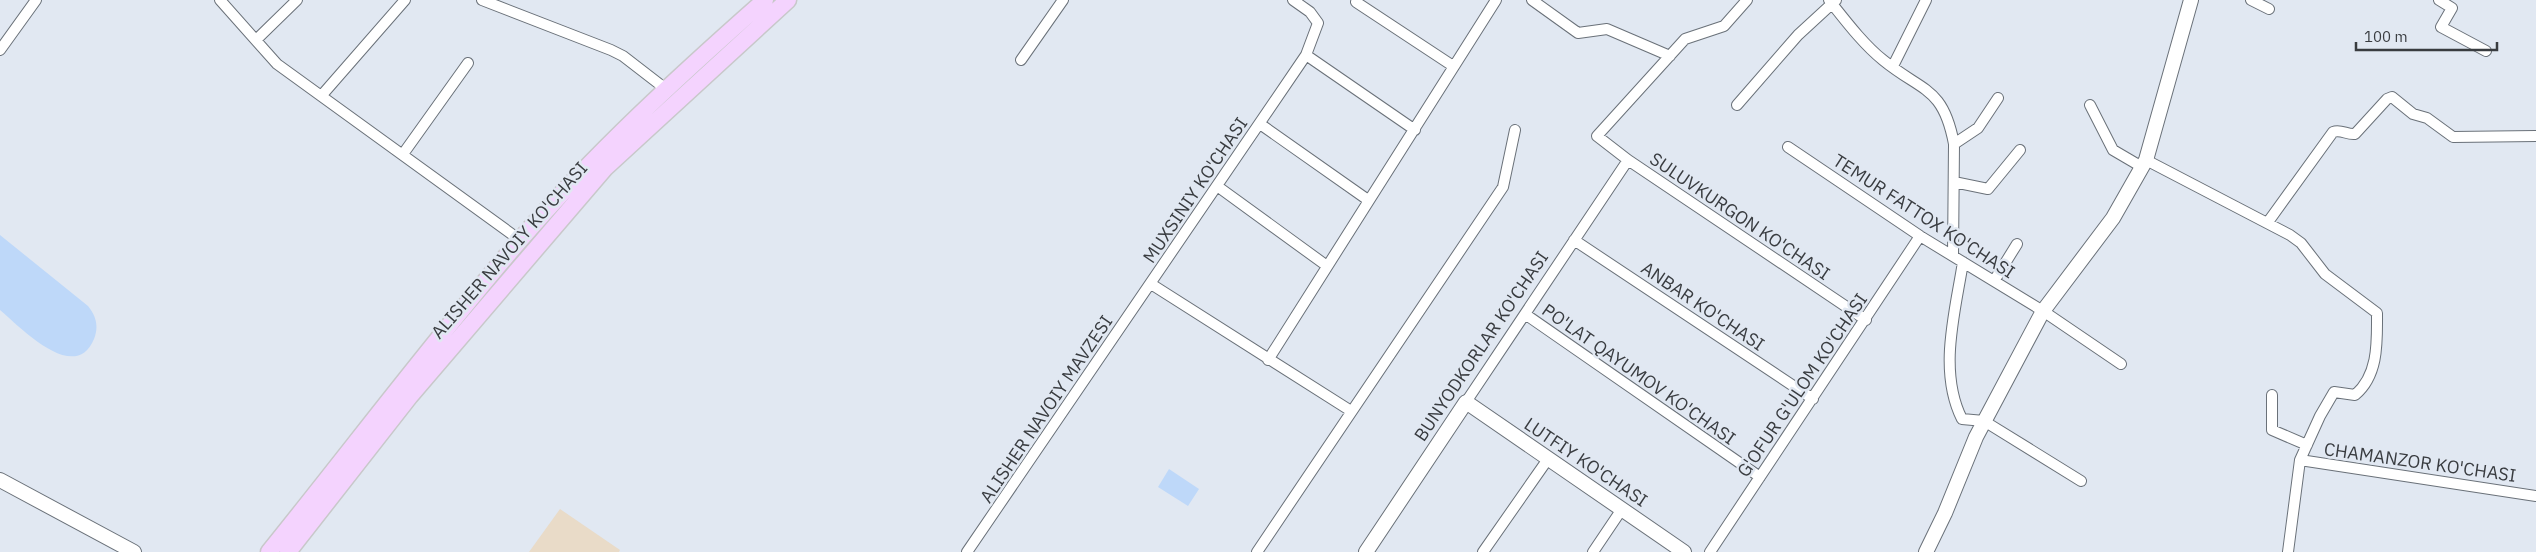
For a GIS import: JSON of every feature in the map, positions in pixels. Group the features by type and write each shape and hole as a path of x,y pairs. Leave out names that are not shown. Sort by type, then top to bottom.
{"main road":[{"name":"ALISHER NAVOIY KO'CHASI","path":"269,552 520,240 574,181 667,90 765,0"},
{"name":"ALISHER NAVOIY KO'CHASI","path":"288,552 410,396 606,168 788,0"},
{"path":"1926,552 1984,421 2043,311 2113,218 2144,163 2191,0"},
{"name":"LUTFIY KO'CHASI","path":"1466,402 1684,552"},
{"name":"BUNYODKORLAR KO'CHASI","path":"1366,552 1466,402"},
{"path":"0,480 134,552"}],"street":[{"path":"0,50 36,0"},
{"path":"220,0 277,64 520,240"},
{"path":"256,40 297,0"},
{"path":"322,95 405,0"},
{"path":"482,0 623,56 667,90"},
{"path":"1021,60 1063,0"},
{"name":"MUXSINIY KO'CHASI","path":"1293,0 1310,12 1318,23 1306,55 1151,284 1351,411"},
{"path":"1268,360 1496,0"},
{"path":"1532,0 1578,34 1607,29 1670,56 1685,39 1724,26 1747,0"},
{"path":"1893,66 1926,0"},
{"path":"2251,0 2269,9"},
{"path":"2439,0 2452,8 2440,27 2486,51"},
{"path":"1737,104 1798,35 1833,1 1883,60 1928,90 1941,105 1951,127 1954,144 1953,256"},
{"path":"1356,2 1453,66"},
{"path":"1306,55 1415,130"},
{"name":"SULUVKURGON KO'CHASI","path":"1670,56 1597,136 1628,160 1866,320"},
{"path":"403,154 468,63"},
{"path":"2268,222 2333,132 2339,130 2350,135 2356,134 2387,99 2392,96 2413,114 2427,118 2453,137 2536,136"},
{"path":"1954,144 1978,128 1998,98"},
{"path":"2090,106 2113,150 2268,222 2301,243 2325,274 2377,313 2377,350 2369,379 2355,395 2334,392 2320,416 2300,460 2288,552"},
{"path":"1260,124 1368,200"},
{"path":"1256,552 1503,187 1515,130"},
{"name":"TEMUR FATTOX KO'CHASI","path":"1788,147 1920,236 2043,311 2121,364"},
{"path":"1954,182 1988,189 2020,150"},
{"name":"BUNYODKORLAR KO'CHASI","path":"1466,402 1628,160"},
{"path":"1217,186 1327,266"},
{"name":"G'OFUR G'ULOM KO'CHASI","path":"1710,552 1813,400 1920,236"},
{"name":"ANBAR KO'CHASI","path":"1574,240 1813,400"},
{"path":"1994,281 2018,244"},
{"path":"1963,262 1952,339 1950,370 1956,408 1962,419 1984,421 2081,481"},
{"name":"ALISHER NAVOIY MAVZESI","path":"967,552 1151,284"},
{"name":"PO'LAT QAYUMOV KO'CHASI","path":"1525,314 1760,478"},
{"path":"2272,395 2272,430 2307,445"},
{"path":"1483,552 1548,459"},
{"name":"CHAMANZOR KO'CHASI","path":"2300,460 2536,496"},
{"path":"1594,552 1622,509"}],"shaded area":[{"path":"0,235 91,310 96,321 96,330 94,339 85,352 74,356 61,355 34,339 0,310"},
{"path":"1169,469 1199,489 1188,506 1158,487"},
{"path":"560,509 620,550 619,552 529,552"}]}
